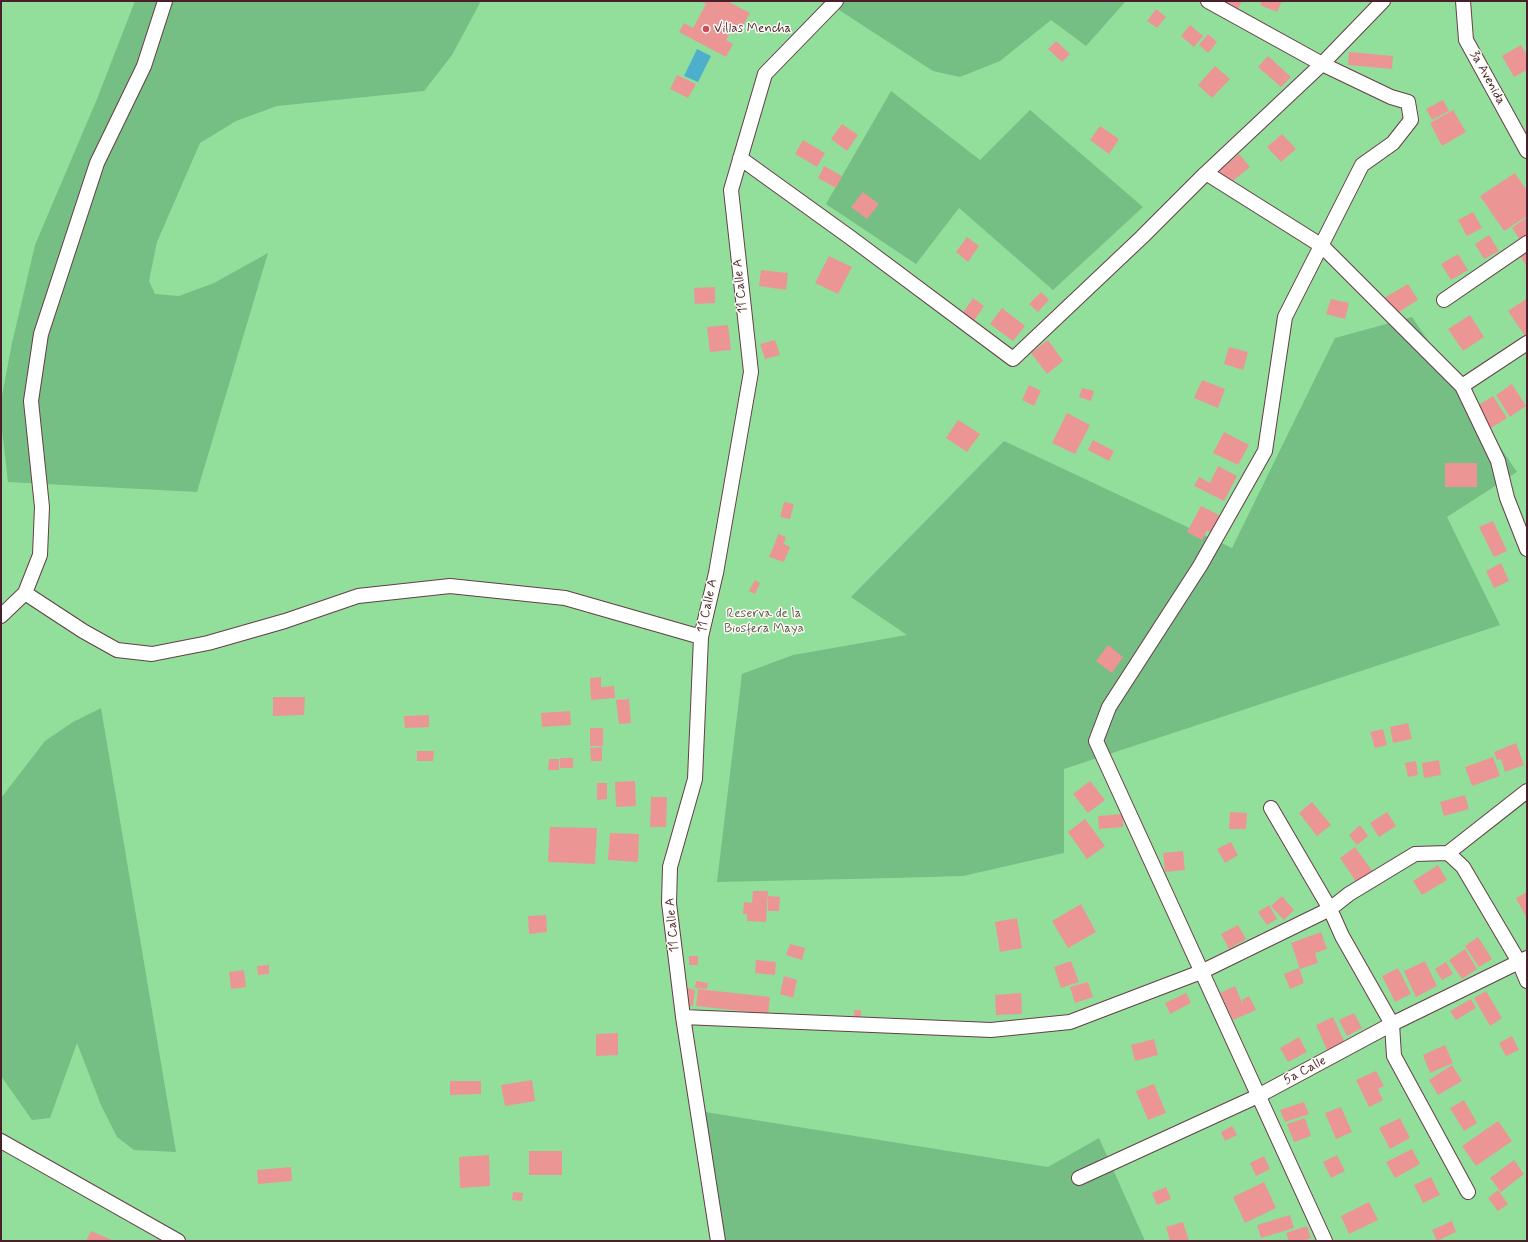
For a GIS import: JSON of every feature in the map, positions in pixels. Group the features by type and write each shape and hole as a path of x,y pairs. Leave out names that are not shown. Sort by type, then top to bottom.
{"street":[{"path":"1,616 25,593 40,555 42,507 31,402 41,334 97,163 144,66 165,1"},
{"name":"11 Calle A","path":"718,1241 682,1017 669,903 670,867 695,779 701,637 716,573 751,372 731,190 765,74 836,1"},
{"path":"1208,1 1322,64 1391,97 1408,102 1411,120 1393,143 1362,165 1285,317 1265,451 1200,566 1108,707 1096,741 1325,1241"},
{"path":"740,158 851,238 1013,359 1142,237 1206,173 1322,64 1383,1"},
{"name":"3a Avenida","path":"1463,1 1466,40 1527,151"},
{"path":"1206,173 1322,246 1462,386 1498,461 1507,498 1527,548"},
{"path":"1444,300 1527,243"},
{"path":"1462,386 1527,343"},
{"path":"25,593 83,631 117,650 152,654 208,643 285,621 358,596 450,586 565,598 701,637"},
{"path":"682,1017 991,1030 1070,1022 1201,972 1330,910 1349,894 1414,854 1448,853 1527,791"},
{"path":"1271,808 1330,910 1342,936 1392,1024 1394,1056 1468,1192"},
{"path":"1448,853 1463,867 1523,960 1527,981"},
{"name":"5a Calle","path":"1079,1178 1258,1096 1392,1024 1523,960"},
{"path":"1,1142 178,1241"}],"green space":[{"name":"Reserva de la Biosfera Maya","path":"1,1 1527,1 1527,1241 1,1241"},
{"path":"135,1 481,1 452,55 424,91 277,106 236,121 200,143 157,242 149,281 155,294 179,296 214,283 268,253 197,492 8,482 1,422 1,401 12,343 35,245 97,99"},
{"path":"844,1 1126,1 1086,46 1051,20 1000,61 960,77 933,71 836,8"},
{"path":"891,91 980,160 1030,110 1143,207 1053,290 959,208 916,264 826,204"},
{"path":"1412,317 1517,472 1447,517 1500,625 1064,769 1064,853 963,876 717,882 742,674 793,655 907,635 851,597 1004,441 1232,548 1335,338"},
{"path":"101,708 176,1152 134,1150 117,1137 101,1105 77,1043 50,1118 32,1120 1,1076 1,798 45,741 73,722"},
{"path":"705,1112 1048,1167 1099,1138 1145,1241 726,1241"}],"water":[{"path":"697,49 711,56 698,82 684,76"}],"building":[{"name":"Villas Mencha","path":"700,1 727,1 750,13 741,30 734,26 726,40 733,44 726,57 679,32 684,23 693,28 706,4"},
{"path":"1220,1 1242,1 1238,9"},
{"path":"1262,1 1282,1 1277,12 1260,5"},
{"path":"1156,9 1166,17 1157,28 1147,21"},
{"path":"1190,25 1203,36 1194,47 1181,36"},
{"path":"1208,34 1217,42 1208,53 1199,45"},
{"path":"1056,41 1070,54 1062,62 1048,49"},
{"path":"1521,45 1527,55 1527,70 1514,77 1502,56"},
{"path":"1349,52 1393,56 1392,69 1348,65"},
{"path":"1268,56 1291,77 1281,87 1258,67"},
{"path":"1215,66 1230,79 1212,98 1198,85"},
{"path":"677,75 696,84 688,98 670,89"},
{"path":"1443,100 1449,111 1432,120 1426,109"},
{"path":"1453,110 1466,132 1442,146 1430,123"},
{"path":"842,124 858,135 847,151 831,139"},
{"path":"1100,126 1119,139 1109,154 1090,140"},
{"path":"1282,134 1296,149 1281,162 1267,147"},
{"path":"803,140 825,153 817,167 795,154"},
{"path":"1239,154 1250,167 1229,184 1218,172"},
{"path":"824,166 842,176 836,188 818,178"},
{"path":"1515,173 1527,191 1527,216 1504,231 1480,196"},
{"path":"863,192 879,204 867,219 851,207"},
{"path":"1473,212 1482,228 1467,236 1458,220"},
{"path":"1527,217 1527,236 1520,240 1512,228"},
{"path":"1489,235 1499,251 1484,259 1475,244"},
{"path":"967,237 979,246 968,262 956,252"},
{"path":"1527,249 1527,267 1519,254"},
{"path":"1458,254 1468,270 1451,280 1441,264"},
{"path":"829,256 852,267 838,294 815,283"},
{"path":"761,270 788,273 786,290 759,286"},
{"path":"1408,284 1418,300 1394,315 1384,298"},
{"path":"715,287 715,303 695,304 694,288"},
{"path":"1041,292 1049,300 1038,312 1029,304"},
{"path":"973,298 984,306 973,322 962,314"},
{"path":"1331,299 1349,303 1345,319 1326,314"},
{"path":"1526,299 1527,335 1525,336 1508,311"},
{"path":"1002,308 1025,326 1013,341 990,324"},
{"path":"1470,315 1484,337 1463,351 1448,329"},
{"path":"728,325 731,350 710,352 707,327"},
{"path":"775,340 780,355 765,359 760,344"},
{"path":"1048,340 1063,361 1047,374 1031,353"},
{"path":"1229,347 1248,352 1243,370 1224,364"},
{"path":"1202,380 1225,389 1218,408 1194,398"},
{"path":"1512,384 1526,406 1510,417 1496,395"},
{"path":"1029,385 1041,391 1034,406 1022,400"},
{"path":"1082,388 1094,391 1091,401 1079,397"},
{"path":"1493,396 1507,418 1488,430 1474,408"},
{"path":"1067,413 1090,425 1075,454 1052,443"},
{"path":"958,420 980,434 967,452 946,438"},
{"path":"1224,432 1249,445 1238,465 1213,453"},
{"path":"1093,440 1114,451 1109,461 1088,450"},
{"path":"1445,463 1477,463 1477,487 1445,487"},
{"path":"1218,466 1237,476 1224,501 1194,486 1199,477 1210,483"},
{"path":"784,502 794,504 790,519 780,517"},
{"path":"1201,506 1221,516 1212,533 1207,530 1202,540 1187,532"},
{"path":"1493,521 1507,551 1494,557 1479,527"},
{"path":"778,534 786,537 783,546 775,543"},
{"path":"775,543 783,546 784,544 790,547 784,562 769,557"},
{"path":"1501,563 1509,581 1494,588 1486,571"},
{"path":"755,580 760,583 755,594 749,591"},
{"path":"1108,645 1123,657 1112,673 1096,661"},
{"path":"601,677 601,687 614,686 615,698 591,700 590,678"},
{"path":"273,697 305,697 304,715 273,716"},
{"path":"629,699 631,723 619,724 616,700"},
{"path":"570,711 571,725 542,727 541,713"},
{"path":"429,715 429,727 405,728 404,716"},
{"path":"1408,723 1412,739 1393,743 1390,727"},
{"path":"590,728 603,728 603,746 590,746"},
{"path":"1383,729 1387,745 1375,748 1370,732"},
{"path":"1516,743 1524,765 1505,772 1501,759 1497,760 1494,752"},
{"path":"602,747 602,761 591,761 590,748"},
{"path":"417,751 434,751 433,761 417,761"},
{"path":"1493,757 1500,776 1472,786 1465,767"},
{"path":"560,758 573,758 573,768 560,768"},
{"path":"549,759 559,759 559,770 548,770"},
{"path":"1439,760 1441,775 1424,778 1422,763"},
{"path":"1416,761 1418,775 1408,777 1405,763"},
{"path":"635,781 636,806 616,807 615,782"},
{"path":"1090,781 1105,800 1088,813 1073,794"},
{"path":"597,783 607,783 607,799 597,800"},
{"path":"1465,795 1469,809 1444,816 1440,802"},
{"path":"651,797 667,797 666,827 650,827"},
{"path":"1312,802 1331,825 1317,836 1299,813"},
{"path":"1230,812 1247,813 1246,829 1229,829"},
{"path":"1387,812 1396,826 1379,837 1370,823"},
{"path":"1123,814 1123,827 1099,829 1098,816"},
{"path":"1085,819 1105,846 1087,859 1068,832"},
{"path":"1360,825 1368,836 1357,845 1349,835"},
{"path":"550,827 597,828 595,864 548,862"},
{"path":"610,833 639,834 638,862 608,860"},
{"path":"1231,842 1238,855 1225,863 1217,849"},
{"path":"1355,847 1373,872 1357,883 1340,858"},
{"path":"1183,851 1185,870 1165,872 1163,853"},
{"path":"1438,865 1447,880 1422,895 1413,881"},
{"path":"753,891 768,891 766,922 747,921 747,914 743,914 744,902 752,903"},
{"path":"1527,892 1527,919 1516,898"},
{"path":"768,896 780,897 779,911 768,911"},
{"path":"1282,896 1294,910 1284,920 1271,906"},
{"path":"1081,904 1096,932 1068,948 1052,921"},
{"path":"1269,905 1277,919 1267,925 1258,912"},
{"path":"546,915 547,932 529,934 528,916"},
{"path":"1017,918 1022,948 1000,952 995,922"},
{"path":"1238,925 1246,939 1229,949 1221,934"},
{"path":"1321,932 1327,949 1315,953 1318,963 1300,969 1291,943"},
{"path":"1478,937 1492,959 1479,967 1465,946"},
{"path":"790,944 805,948 802,960 786,955"},
{"path":"1465,949 1477,969 1462,979 1449,960"},
{"path":"689,956 698,956 698,965 689,965"},
{"path":"756,960 776,962 775,975 755,973"},
{"path":"1071,961 1079,982 1061,988 1054,967"},
{"path":"1425,961 1437,986 1416,997 1404,971"},
{"path":"1446,962 1453,974 1442,980 1435,969"},
{"path":"269,965 269,974 258,975 257,966"},
{"path":"1299,968 1304,983 1290,989 1284,974"},
{"path":"1398,968 1411,994 1395,1002 1382,976"},
{"path":"244,970 246,987 231,989 229,972"},
{"path":"784,976 797,980 793,998 780,994"},
{"path":"696,981 708,983 707,989 695,988"},
{"path":"1088,982 1093,997 1075,1003 1070,987"},
{"path":"1235,986 1243,1005 1242,1000 1249,996 1256,1010 1233,1020 1220,993"},
{"path":"687,988 695,990 693,1006 684,1005"},
{"path":"698,989 770,997 768,1014 696,1006"},
{"path":"1486,991 1502,1018 1490,1026 1474,998"},
{"path":"1021,993 1022,1014 996,1015 995,995"},
{"path":"1186,993 1191,1003 1170,1014 1165,1003"},
{"path":"1471,999 1476,1008 1456,1020 1450,1011"},
{"path":"854,1010 861,1010 861,1018 854,1018"},
{"path":"1354,1013 1362,1028 1347,1036 1339,1020"},
{"path":"1333,1017 1345,1043 1328,1052 1316,1025"},
{"path":"618,1033 618,1055 596,1056 596,1034"},
{"path":"1512,1036 1519,1050 1506,1056 1499,1043"},
{"path":"1299,1037 1307,1052 1288,1062 1280,1048"},
{"path":"1154,1039 1158,1055 1135,1061 1131,1045"},
{"path":"1445,1045 1453,1063 1430,1073 1423,1055"},
{"path":"1452,1065 1462,1081 1438,1095 1429,1080"},
{"path":"1376,1071 1384,1086 1378,1089 1383,1100 1369,1107 1356,1080"},
{"path":"532,1080 535,1101 505,1106 501,1085"},
{"path":"450,1081 481,1081 481,1094 450,1095"},
{"path":"1154,1084 1166,1113 1148,1120 1136,1091"},
{"path":"1464,1100 1477,1123 1464,1131 1450,1108"},
{"path":"1304,1102 1309,1114 1285,1122 1280,1110"},
{"path":"1341,1107 1352,1132 1336,1139 1325,1113"},
{"path":"1305,1118 1311,1136 1294,1142 1287,1124"},
{"path":"1400,1118 1410,1138 1390,1149 1379,1128"},
{"path":"1498,1121 1512,1141 1476,1166 1462,1146"},
{"path":"1232,1126 1237,1135 1225,1141 1221,1132"},
{"path":"1412,1149 1420,1164 1395,1178 1386,1162"},
{"path":"529,1151 562,1151 562,1175 529,1175"},
{"path":"489,1155 490,1186 460,1188 459,1157"},
{"path":"1337,1155 1345,1171 1331,1178 1323,1162"},
{"path":"1264,1156 1270,1169 1256,1176 1250,1163"},
{"path":"1514,1160 1524,1174 1501,1192 1490,1178"},
{"path":"291,1167 292,1181 258,1184 257,1170"},
{"path":"1431,1177 1440,1195 1423,1203 1414,1185"},
{"path":"1264,1182 1276,1208 1245,1223 1233,1197"},
{"path":"1166,1187 1171,1199 1157,1205 1152,1193"},
{"path":"1498,1190 1508,1204 1498,1211 1488,1198"},
{"path":"513,1192 523,1193 522,1201 512,1200"},
{"path":"1369,1202 1378,1220 1349,1234 1341,1216"},
{"path":"1290,1215 1294,1228 1261,1238 1257,1225"},
{"path":"1452,1221 1456,1232 1437,1241 1432,1230"},
{"path":"1183,1222 1189,1241 1170,1241 1166,1227"},
{"path":"1307,1226 1311,1238 1301,1241 1289,1241 1286,1233"},
{"path":"91,1231 114,1241 86,1241"}],"place":[{"name":"Villas Mencha","path":"706,29"}]}
